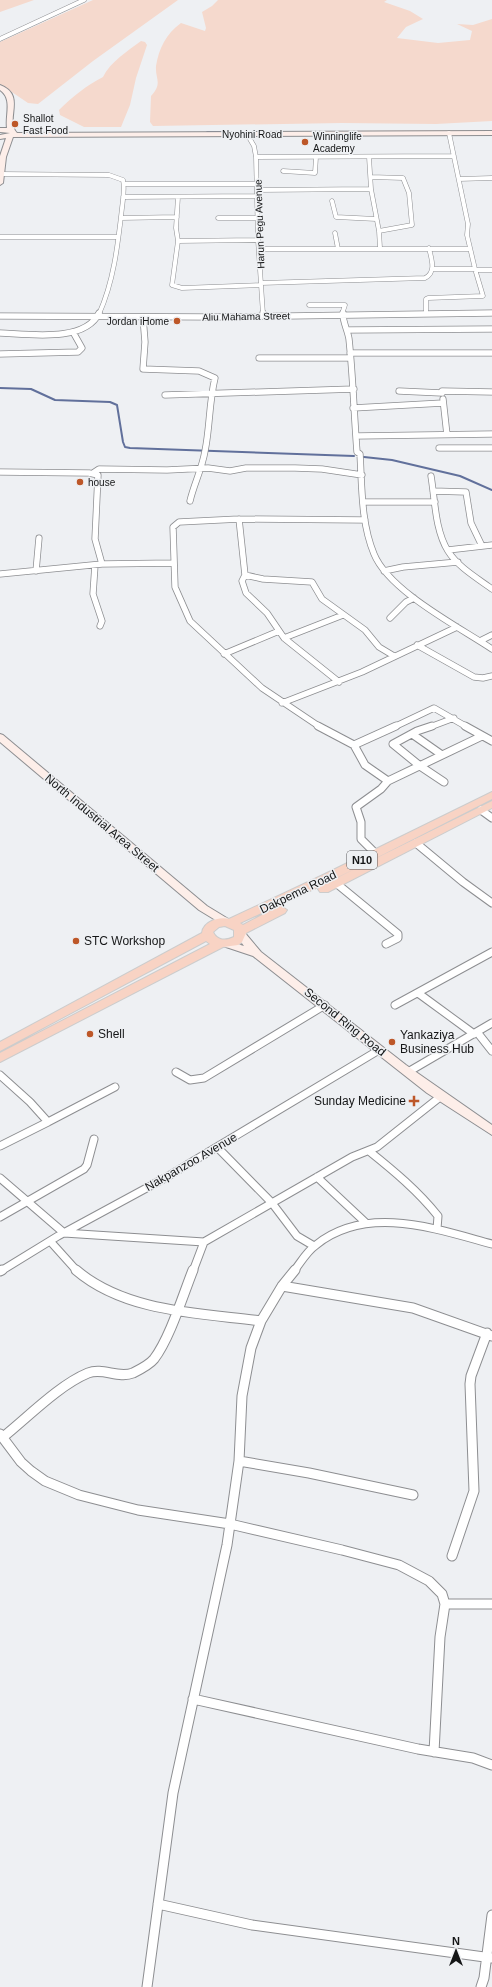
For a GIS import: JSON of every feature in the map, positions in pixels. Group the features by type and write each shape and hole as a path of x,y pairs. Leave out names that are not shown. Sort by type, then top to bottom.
{"highway":[{"name":"Dakpema Road","path":"228,923 260,911 492,795"},
{"name":"Dakpema Road","path":"241,933 492,804"},
{"name":"N10","path":"0,1058 26,1039 209,931 215,924 228,923"},
{"path":"228,923 238,926 241,933"},
{"path":"209,931 213,941 223,944"},
{"name":"N10","path":"0,1047 26,1039 223,944 236,941 241,933"}],"main road":[{"path":"0,87 8,93 11,99 9,121 12,134 6,146 0,183"},
{"path":"9,121 0,130 12,134"},
{"name":"Nyohini Road","path":"12,134 492,129"},
{"path":"6,146 0,138 12,134"},
{"name":"Nyohini Road","path":"12,134 492,134"},
{"name":"North Industrial Area Street","path":"0,737 203,908 228,923"},
{"path":"203,908 209,931"},
{"name":"Second Ring Road","path":"241,933 257,954 325,1005 379,1050 440,1097 492,1131"},
{"name":"Second Ring Road","path":"223,944 257,954"}],"street":[{"path":"0,39 84,0"},
{"path":"426,314 426,299 483,296 467,235 468,224 449,133"},
{"name":"Harun Pegu Avenue","path":"247,134 254,146 256,157 258,184 258,240 263,316"},
{"path":"256,157 454,156"},
{"path":"283,171 315,173 316,157"},
{"path":"369,157 371,190 379,231 380,248"},
{"path":"0,333 73,332 90,326 97,317 110,283 121,218 124,184 124,180 109,176 1,174"},
{"path":"371,177 403,178 407,181 409,193 412,225 379,231"},
{"path":"459,179 492,178"},
{"path":"124,184 258,184"},
{"path":"123,197 178,197 371,190"},
{"path":"178,197 176,217 178,241 172,281 173,286 182,288 421,279 430,276 432,269 429,248"},
{"path":"332,201 336,217 376,219"},
{"path":"121,218 176,217"},
{"path":"218,218 258,218"},
{"path":"335,233 338,249"},
{"path":"0,237 118,237"},
{"path":"178,241 258,240"},
{"path":"259,249 470,249"},
{"path":"432,269 492,270"},
{"path":"309,305 345,305 342,315 348,330 354,389 353,408 362,475 365,520 374,554 384,571 414,598 492,649"},
{"name":"Aliu Mahama Street","path":"0,316 143,317 492,313"},
{"path":"143,317 145,342 143,369 195,371 208,373 215,378 211,394 211,416 205,451 197,483 190,500"},
{"path":"348,330 492,329"},
{"path":"0,354 78,352 82,348 73,332"},
{"path":"260,358 492,353"},
{"path":"165,395 354,389"},
{"path":"400,391 442,393 442,391 492,392"},
{"path":"442,393 447,435"},
{"path":"353,408 443,403"},
{"path":"356,436 492,434"},
{"path":"439,448 492,448"},
{"path":"93,473 99,469 167,470 200,468 230,471 246,468 322,469 362,475"},
{"path":"0,472 93,473 98,476 95,539 102,564"},
{"path":"431,476 435,502 448,550 470,573 492,589"},
{"path":"434,491 466,492 471,523 482,546"},
{"path":"363,502 435,502"},
{"path":"239,519 245,575 242,581 244,590 267,613 284,638 339,682"},
{"path":"365,520 185,520 177,523 173,527 175,587 186,617 241,671 282,703 331,734 354,745 361,755 365,765 388,781"},
{"path":"36,571 39,538"},
{"path":"448,550 492,545"},
{"path":"384,571 403,567 458,562"},
{"path":"0,574 102,564 174,563"},
{"path":"94,565 93,594 102,620 100,626"},
{"path":"245,575 263,579 310,581 313,583 322,599 365,630 379,647 394,656"},
{"path":"390,618 406,602 414,598"},
{"path":"284,638 343,615"},
{"path":"282,703 339,682 457,627"},
{"path":"224,654 279,631"},
{"path":"480,640 492,635"},
{"path":"417,645 474,677 483,678 492,676"},
{"path":"354,745 434,708 492,741"},
{"path":"416,716 431,725"},
{"path":"444,782 420,766 393,744 431,725 454,718"},
{"path":"412,734 442,755"},
{"path":"375,853 360,839 361,822 356,807 359,803 380,792 388,781 482,736"},
{"path":"481,810 492,818"},
{"path":"416,843 463,882 492,903"},
{"path":"336,883 398,934 398,938 386,944"},
{"path":"395,1005 492,952"},
{"path":"418,993 483,1038 492,1051"},
{"path":"176,1072 190,1080 204,1078 325,1005"},
{"path":"408,1072 492,1023"},
{"name":"Nakpanzoo Avenue","path":"0,1271 64,1233 217,1147 379,1050"},
{"path":"0,1075 26,1098 48,1122"},
{"path":"0,1146 115,1087"},
{"path":"0,1178 64,1233 204,1242 360,1153 369,1151 381,1144 440,1097"},
{"path":"0,1217 84,1169 87,1165 94,1139"},
{"path":"217,1147 272,1203 297,1236 314,1246"},
{"path":"369,1151 405,1179 431,1207 438,1216 437,1229"},
{"path":"317,1177 366,1223"},
{"path":"147,1987 173,1793 230,1524 239,1461 242,1396 251,1348 261,1321 282,1286 314,1246 325,1238 366,1223 403,1223 437,1229 492,1244"},
{"path":"50,1241 70,1265 98,1285 139,1302 261,1321"},
{"path":"204,1242 165,1339 153,1360 143,1369 133,1373 120,1375 100,1371 90,1372 71,1381 1,1435 21,1462 31,1471 60,1488 115,1505 230,1524 399,1564 429,1581 439,1589 444,1598 445,1604 440,1637 434,1752"},
{"path":"282,1286 413,1308 490,1334 471,1376 470,1384 475,1480 474,1491 452,1556"},
{"path":"239,1461 309,1473 413,1495"},
{"path":"445,1604 492,1604"},
{"path":"194,1699 434,1752 473,1758 492,1764"},
{"path":"158,1904 252,1925 489,1958"},
{"path":"481,1987 489,1958 492,1915"}],"shaded area":[{"path":"0,0 34,0 0,12"},
{"path":"93,0 178,0 93,61 38,104 28,103 0,84 0,42"},
{"path":"218,0 387,0 384,2 410,11 423,19 406,27 397,38 438,43 470,40 472,31 457,24 473,25 492,19 492,121 436,124 342,123 153,126 150,122 151,96 155,92 158,84 156,66 161,47 171,32 181,23 205,31 206,28 202,12"},
{"path":"141,41 145,42 147,45 136,78 130,105 121,127 84,127 60,115 59,110 64,105 85,88 103,77 115,61"},
{"path":"492,130 492,133 170,133 170,132"}],"waterway":[{"path":"207,132 256,132"},
{"path":"0,388 31,389 55,400 110,402 117,405 123,442 125,447 130,448 354,456"},
{"path":"364,457 392,460 460,476 492,490"}],"place":[{"name":"Shallot Fast Food","path":"15,124"},
{"name":"Winninglife Academy","path":"305,142"},
{"name":"Jordan iHome","path":"177,321"},
{"name":"house","path":"80,482"},
{"name":"STC Workshop","path":"76,941"},
{"name":"Shell","path":"90,1034"},
{"name":"Yankaziya Business Hub","path":"392,1042"},
{"name":"Sunday Medicine","path":"414,1101"}]}
